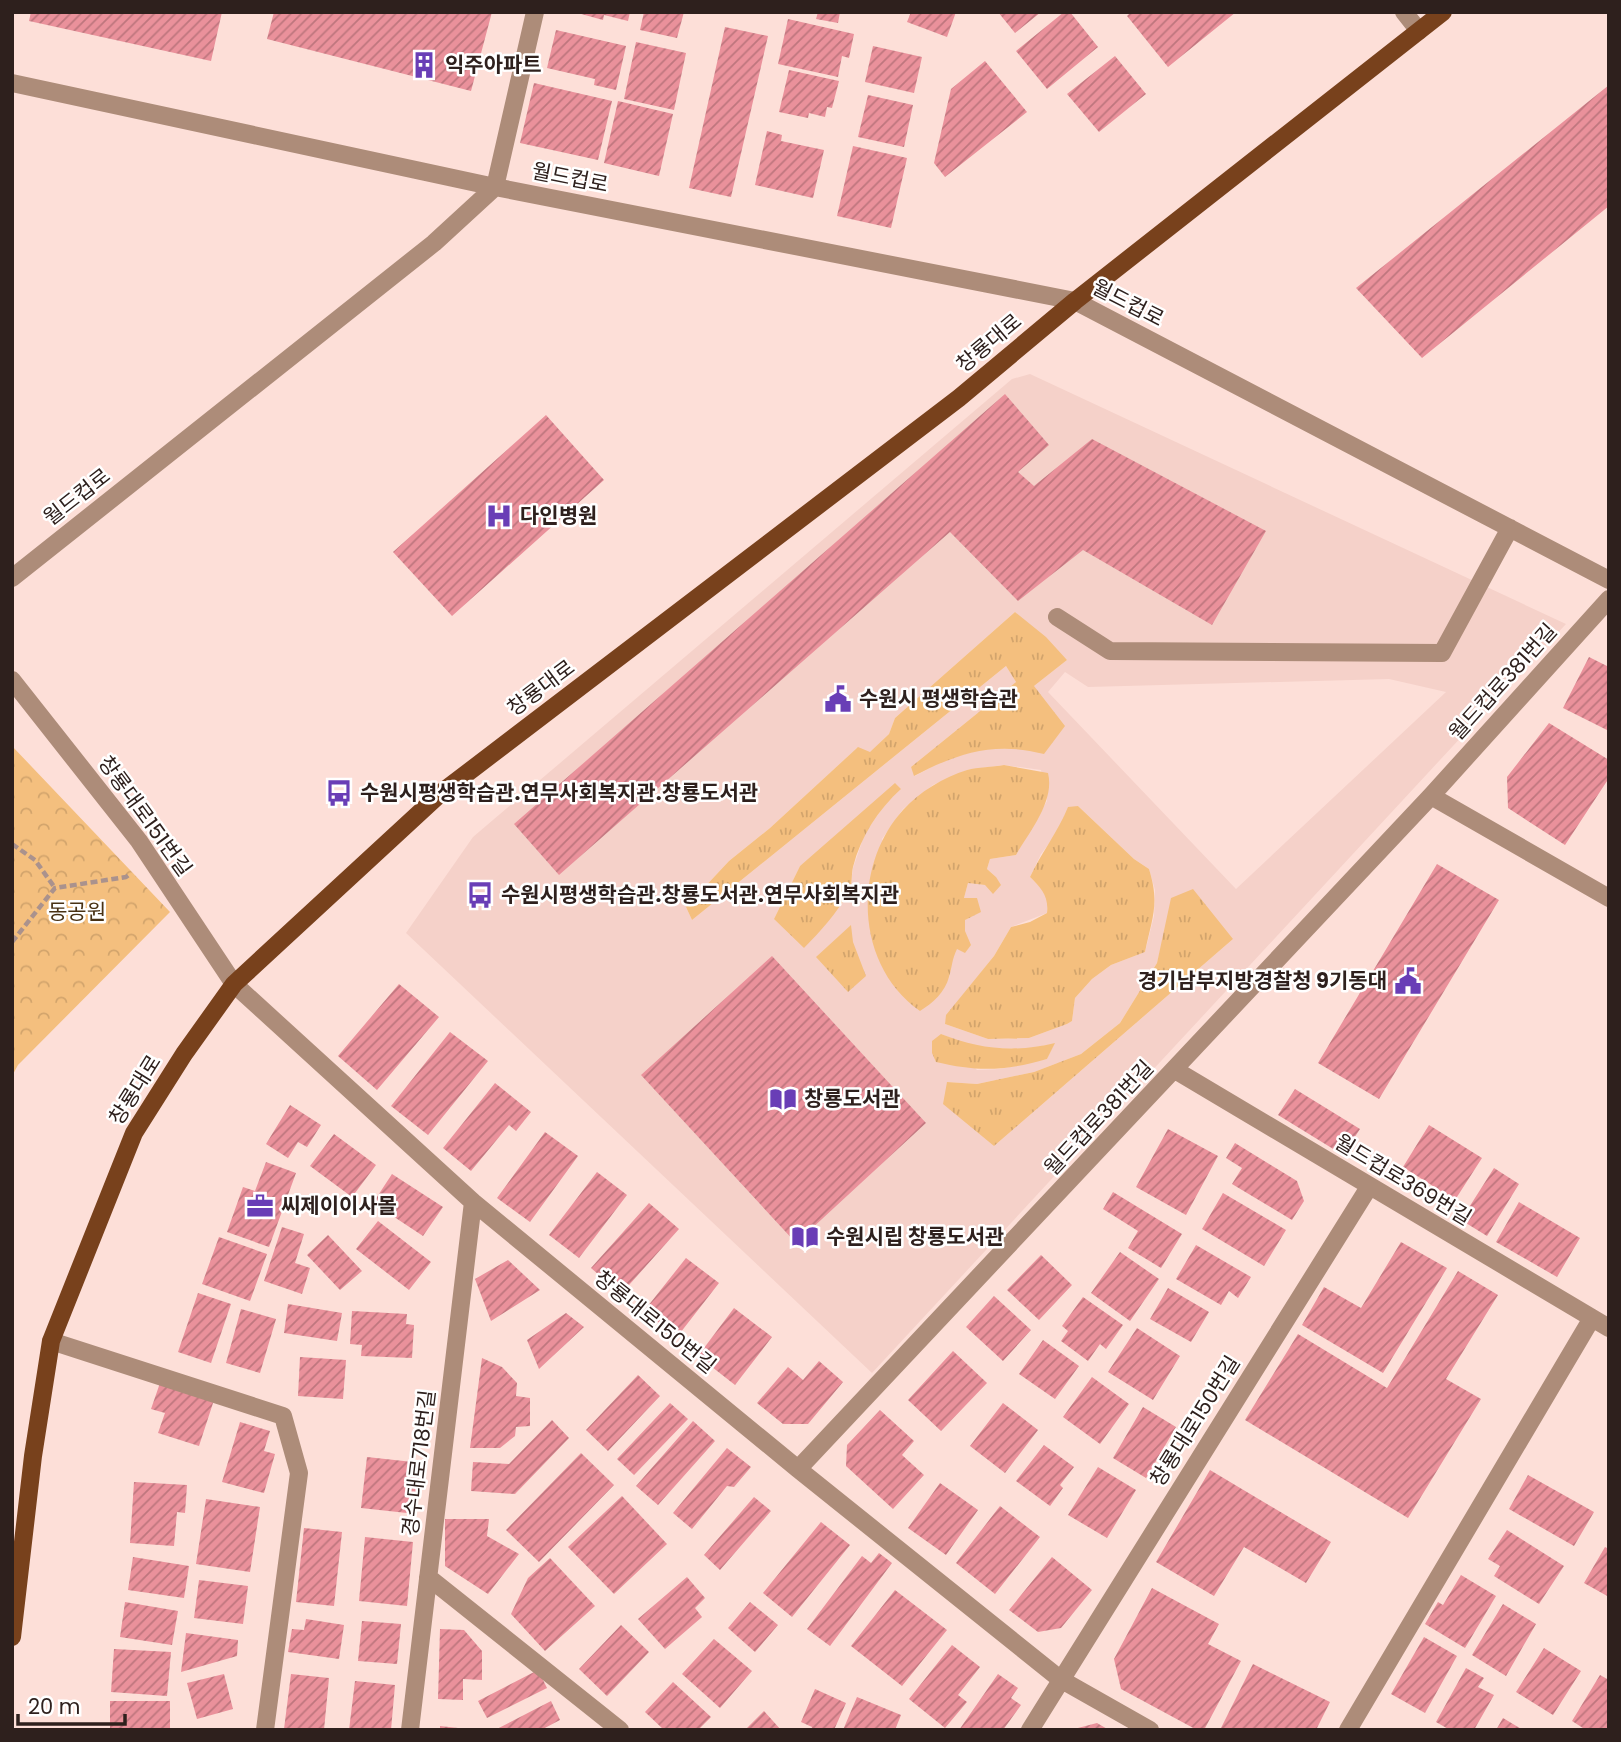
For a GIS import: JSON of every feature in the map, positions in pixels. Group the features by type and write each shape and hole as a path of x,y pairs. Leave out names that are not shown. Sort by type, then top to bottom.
{"main road":[{"name":"창룡대로","path":"12,1637 33,1457 51,1341 134,1133 184,1054 234,984 441,793 959,398 1075,301 1443,12"}],"street":[{"path":"495,187 535,12"},
{"path":"1404,12 1419,32"},
{"name":"월드컵로","path":"12,83 495,187 1075,301 1609,580"},
{"name":"월드컵로","path":"12,578 434,243 495,187"},
{"path":"1057,617 1110,651 1442,653 1510,527"},
{"name":"월드컵로381번길","path":"798,1469 1431,796 1609,599"},
{"name":"창룡대로151번길","path":"12,681 139,841 234,984"},
{"path":"1431,796 1609,898"},
{"name":"창룡대로150번길","path":"234,984 473,1202 798,1469 1060,1679 1150,1730"},
{"name":"월드컵로369번길","path":"1175,1070 1609,1328"},
{"name":"창룡대로150번길","path":"1060,1679 1369,1187"},
{"name":"경수대로718번길","path":"410,1730 473,1202"},
{"path":"1349,1730 1592,1318"},
{"path":"51,1341 283,1416 299,1473 265,1730"},
{"path":"428,1577 620,1730"},
{"path":"1030,1730 1060,1679"}],"path":[{"path":"12,844 35,860 55,888"},
{"path":"12,942 55,888 126,877 150,858"}],"shaded area":[{"path":"1030,374 1566,624 872,1373 406,933 473,837 1012,379","holes":["1015,612 1067,660 1034,686 1021,748 983,749 947,759 915,776 911,767 1016,682 1006,666 692,920 686,907 729,861 770,828 857,748 870,753 889,734 895,718","1065,672 1088,687 1389,679 1446,692 1236,889 1048,692","1004,765 1041,770 1047,801 1016,855 990,859 987,869 996,877 985,885 968,883 964,898 965,931 952,958 949,979 882,839 903,809 933,785 967,770","901,789 887,802 865,833 853,868 850,891 774,919 800,866","1078,806 1134,859 1149,869 1155,890 1154,916 1145,952 1111,965 1092,979 1075,998 1072,1021 1029,1038 988,1039 945,1024 947,1015 994,956 1011,927 1047,913 1045,892 1030,877 1041,854","1163,939 1233,939 994,1146 947,1082 977,1084 1034,1072 1081,1054 1120,1023 1157,963","941,1034 968,1045 992,1048 1023,1049 1054,1044 1047,1059 1000,1069 977,1070"]}],"green space":[{"path":"1015,612 1046,637 1067,660 1034,686 1065,726 1044,754 1026,750 992,749 946,761 914,776 911,767 1016,682 1006,666 692,920 686,907 729,861 770,828 858,747 870,752 889,734 895,718"},
{"name":"동공원","path":"12,746 170,912 18,1065 12,1076"},
{"path":"1004,765 1048,773 1045,805 1016,855 990,859 987,869 1001,885 993,894 985,885 968,883 964,898 977,898 981,912 965,920 965,931 971,945 965,953 957,949 945,988 934,1001 920,1011 899,992 883,968 873,942 868,915 869,886 875,859 886,833 909,803 924,791 967,770"},
{"path":"895,783 901,789 878,815 866,834 856,856 848,893 828,922 804,948 774,919 800,866"},
{"path":"1078,806 1134,859 1149,869 1154,902 1145,952 1111,965 1092,979 1075,998 1072,1021 1029,1038 988,1039 945,1024 946,1015 994,956 1011,927 1030,922 1047,913 1045,897 1030,877 1068,807"},
{"path":"1193,889 1233,939 994,1146 943,1104 947,1082 977,1084 1034,1072 1081,1054 1120,1023 1157,963 1171,898"},
{"path":"851,925 853,942 866,976 848,992 816,957"},
{"path":"941,1034 997,1048 1025,1048 1055,1043 1047,1059 1018,1066 979,1069 936,1062 932,1053 932,1041"}],"building":[{"path":"31,12 222,12 211,61 29,21"},
{"name":"익주아파트","path":"274,12 492,12 471,91 267,39"},
{"path":"574,12 630,12 628,21 604,15 603,20"},
{"path":"644,12 684,12 677,38 640,30"},
{"path":"818,12 840,12 838,23 816,19"},
{"path":"911,12 956,12 947,37 907,22"},
{"path":"998,12 1041,12 1015,33"},
{"path":"1064,12 1070,12 1098,47 1047,89 1016,51"},
{"path":"1131,12 1236,12 1168,67 1127,16"},
{"path":"788,19 854,34 849,58 842,56 838,77 778,64"},
{"path":"725,27 768,36 731,197 689,188"},
{"path":"556,30 626,46 616,90 594,85 595,79 547,68"},
{"path":"636,42 686,53 674,110 624,99"},
{"path":"873,46 922,57 914,93 865,82"},
{"path":"1115,56 1146,94 1099,132 1067,94"},
{"path":"985,61 1027,112 945,177 934,163 951,89"},
{"path":"789,70 839,81 832,108 827,107 825,117 809,113 808,118 779,112"},
{"path":"534,83 612,101 598,160 520,143"},
{"path":"1609,85 1609,206 1422,358 1356,288"},
{"path":"868,95 913,105 904,147 858,137"},
{"path":"618,101 673,114 659,176 604,163"},
{"path":"767,131 782,135 781,141 824,150 813,198 755,185"},
{"path":"853,146 907,158 891,228 837,216"},
{"path":"1005,394 1049,445 1018,472 1034,486 1092,439 1266,531 1212,625 1083,550 1018,601 950,532 559,875 514,824"},
{"name":"다인병원","path":"546,415 604,480 452,616 393,552"},
{"path":"1589,657 1609,667 1609,731 1563,708"},
{"path":"1549,723 1609,760 1609,778 1565,845 1508,808 1507,777"},
{"name":"경기남부지방경찰청 9기동대","path":"1437,864 1499,900 1379,1099 1318,1063"},
{"name":"창룡도서관","path":"772,956 926,1123 796,1243 641,1075"},
{"path":"399,984 439,1017 377,1090 338,1056"},
{"path":"450,1032 488,1061 428,1135 391,1106"},
{"path":"495,1083 531,1112 516,1131 509,1125 471,1171 443,1148"},
{"path":"1295,1089 1360,1129 1343,1155 1278,1115"},
{"path":"290,1105 321,1125 307,1147 298,1142 288,1158 266,1144"},
{"path":"1429,1125 1482,1158 1455,1200 1403,1167"},
{"path":"1168,1129 1218,1156 1186,1215 1136,1187"},
{"path":"545,1132 578,1156 530,1222 497,1198"},
{"path":"334,1134 376,1165 352,1197 310,1166"},
{"path":"1235,1143 1297,1181 1304,1201 1292,1220 1232,1184 1242,1168 1226,1158"},
{"path":"266,1162 296,1173 269,1247 227,1232 243,1187 255,1191"},
{"path":"1494,1168 1519,1184 1487,1236 1461,1220"},
{"path":"597,1172 627,1195 579,1258 549,1235"},
{"path":"392,1174 443,1207 423,1236 373,1203"},
{"path":"1113,1192 1182,1234 1161,1268 1128,1248 1138,1231 1103,1209"},
{"path":"1223,1193 1286,1230 1264,1266 1202,1229"},
{"path":"1519,1202 1580,1238 1557,1277 1496,1242"},
{"path":"649,1203 679,1229 621,1294 591,1268"},
{"path":"378,1221 431,1262 409,1290 356,1249"},
{"path":"282,1227 304,1234 295,1263 310,1268 302,1294 264,1281"},
{"path":"328,1235 362,1271 340,1290 307,1255"},
{"path":"219,1237 267,1254 250,1301 202,1284"},
{"path":"1401,1242 1447,1268 1383,1373 1302,1325 1324,1287 1361,1308"},
{"path":"1196,1245 1251,1277 1238,1298 1229,1291 1221,1305 1176,1279"},
{"path":"1120,1252 1159,1279 1130,1321 1091,1293"},
{"path":"1041,1255 1072,1285 1039,1320 1007,1290"},
{"path":"686,1258 719,1283 677,1337 644,1311"},
{"path":"508,1260 540,1290 491,1321 475,1279"},
{"path":"1458,1271 1498,1295 1446,1379 1481,1399 1408,1518 1245,1420 1298,1334 1387,1388"},
{"path":"1168,1288 1209,1312 1191,1342 1150,1319"},
{"path":"198,1293 231,1304 211,1363 178,1352"},
{"path":"994,1296 1031,1330 1003,1361 966,1327"},
{"path":"1083,1297 1123,1325 1106,1349 1100,1344 1088,1361 1061,1341 1068,1331 1062,1326"},
{"path":"288,1304 342,1313 337,1341 284,1333"},
{"path":"734,1308 772,1337 735,1385 698,1356"},
{"path":"241,1309 276,1319 260,1373 226,1363"},
{"path":"352,1311 407,1314 406,1324 414,1325 412,1358 361,1356 362,1345 350,1344"},
{"path":"566,1313 584,1327 539,1369 527,1340"},
{"path":"1137,1328 1180,1356 1153,1400 1108,1372"},
{"path":"1043,1340 1079,1366 1055,1399 1019,1374"},
{"path":"953,1351 987,1383 941,1431 908,1400"},
{"path":"300,1357 346,1360 343,1399 298,1396"},
{"path":"482,1358 502,1367 517,1383 516,1396 530,1398 530,1426 516,1427 515,1436 500,1448 470,1448"},
{"path":"819,1361 843,1382 808,1424 783,1424 757,1403 788,1367 803,1380"},
{"path":"638,1375 660,1396 608,1451 586,1430"},
{"path":"1092,1377 1129,1404 1100,1444 1063,1417"},
{"path":"160,1383 214,1400 199,1446 158,1433 165,1413 151,1409"},
{"path":"670,1403 688,1419 634,1475 617,1459"},
{"path":"1003,1403 1038,1430 1005,1473 970,1446"},
{"path":"1143,1407 1176,1427 1146,1478 1113,1458"},
{"path":"880,1410 914,1441 902,1455 924,1475 893,1509 846,1466 847,1445"},
{"path":"552,1420 569,1438 515,1494 471,1491 473,1462 509,1464"},
{"path":"693,1421 715,1441 658,1505 636,1486"},
{"path":"240,1422 270,1431 264,1451 275,1454 264,1493 222,1482"},
{"path":"1044,1445 1074,1467 1060,1485 1063,1488 1050,1506 1016,1481"},
{"path":"727,1448 751,1467 734,1487 727,1486 692,1529 673,1513"},
{"path":"581,1453 614,1485 539,1562 506,1530"},
{"path":"367,1457 422,1463 416,1514 361,1508"},
{"path":"1098,1467 1136,1490 1107,1538 1068,1515"},
{"path":"1210,1470 1331,1542 1306,1583 1244,1547 1214,1596 1156,1562"},
{"path":"1528,1475 1594,1512 1574,1546 1509,1509"},
{"path":"134,1482 187,1485 185,1513 177,1512 174,1546 130,1543"},
{"path":"940,1483 978,1510 946,1555 908,1528"},
{"path":"622,1496 667,1544 614,1594 568,1547"},
{"path":"754,1497 771,1511 720,1570 704,1555"},
{"path":"206,1499 260,1507 250,1572 196,1564"},
{"path":"1000,1506 1040,1537 995,1594 956,1563"},
{"path":"445,1519 489,1519 487,1536 519,1554 488,1594 445,1566"},
{"path":"821,1522 850,1545 792,1617 763,1593"},
{"path":"304,1528 342,1532 334,1606 296,1602"},
{"path":"1507,1530 1564,1566 1539,1604 1494,1576 1500,1566 1488,1559"},
{"path":"365,1537 413,1542 407,1606 359,1601"},
{"path":"1605,1547 1609,1549 1609,1597 1584,1583"},
{"path":"879,1553 892,1563 830,1646 807,1629 862,1556 871,1563"},
{"path":"133,1557 189,1566 184,1598 128,1590"},
{"path":"1052,1557 1092,1590 1061,1628 1038,1632 1009,1610"},
{"path":"550,1558 595,1606 545,1651 511,1614 528,1578"},
{"path":"1461,1575 1496,1596 1465,1648 1425,1624 1438,1602 1443,1605"},
{"path":"687,1577 705,1598 695,1608 702,1617 665,1649 638,1619"},
{"path":"199,1580 248,1586 243,1624 194,1618"},
{"path":"1152,1588 1219,1624 1208,1644 1241,1661 1204,1730 1197,1730 1121,1689 1114,1659"},
{"path":"895,1590 947,1630 902,1686 851,1646"},
{"path":"125,1602 178,1611 172,1645 120,1637"},
{"path":"750,1602 778,1625 755,1652 728,1628"},
{"path":"1503,1604 1536,1624 1506,1676 1472,1655"},
{"path":"306,1619 344,1625 339,1659 288,1652 292,1629 304,1630"},
{"path":"362,1621 401,1624 397,1664 358,1661"},
{"path":"621,1625 649,1652 607,1696 579,1669"},
{"path":"440,1629 464,1630 482,1651 482,1680 463,1679 463,1700 438,1699"},
{"path":"186,1633 238,1640 237,1656 181,1672"},
{"path":"1424,1637 1457,1656 1425,1713 1391,1694"},
{"path":"714,1639 752,1671 720,1708 682,1674"},
{"path":"952,1645 980,1667 958,1695 967,1702 945,1728 909,1699"},
{"path":"1544,1648 1581,1671 1553,1715 1516,1692"},
{"path":"114,1649 171,1652 167,1696 111,1692"},
{"path":"1253,1664 1330,1702 1316,1730 1220,1730"},
{"path":"1466,1668 1484,1678 1478,1687 1494,1695 1474,1730 1450,1730 1436,1722"},
{"path":"538,1670 547,1688 487,1718 478,1701"},
{"path":"224,1674 233,1709 197,1719 187,1683"},
{"path":"291,1674 329,1678 324,1730 284,1729"},
{"path":"998,1674 1018,1688 1011,1698 1021,1705 1003,1730 959,1730"},
{"path":"1600,1675 1609,1680 1609,1730 1586,1730 1572,1721"},
{"path":"355,1681 395,1685 391,1730 349,1730"},
{"path":"673,1682 711,1717 698,1730 664,1730 645,1712"},
{"path":"815,1689 846,1703 834,1730 811,1730 812,1727 801,1722"},
{"path":"857,1697 901,1715 895,1730 843,1730"},
{"path":"110,1701 170,1701 170,1730 110,1730"},
{"path":"551,1701 560,1720 541,1730 495,1730"},
{"path":"764,1711 781,1730 745,1730"},
{"path":"1503,1718 1523,1730 1496,1730"},
{"path":"1097,1723 1109,1730 1074,1730 1074,1729"},
{"path":"440,1726 458,1728 458,1730 440,1730"}],"place":[{"name":"익주아파트","path":"424,65"},
{"name":"다인병원","path":"499,516"},
{"name":"수원시 평생학습관","path":"838,699"},
{"name":"수원시평생학습관.연무사회복지관.창룡도서관","path":"339,793"},
{"name":"수원시평생학습관.창룡도서관.연무사회복지관","path":"480,895"},
{"name":"경기남부지방경찰청 9기동대","path":"1408,981"},
{"name":"창룡도서관","path":"783,1099"},
{"name":"씨제이이사몰","path":"260,1206"},
{"name":"수원시립 창룡도서관","path":"805,1237"}]}
